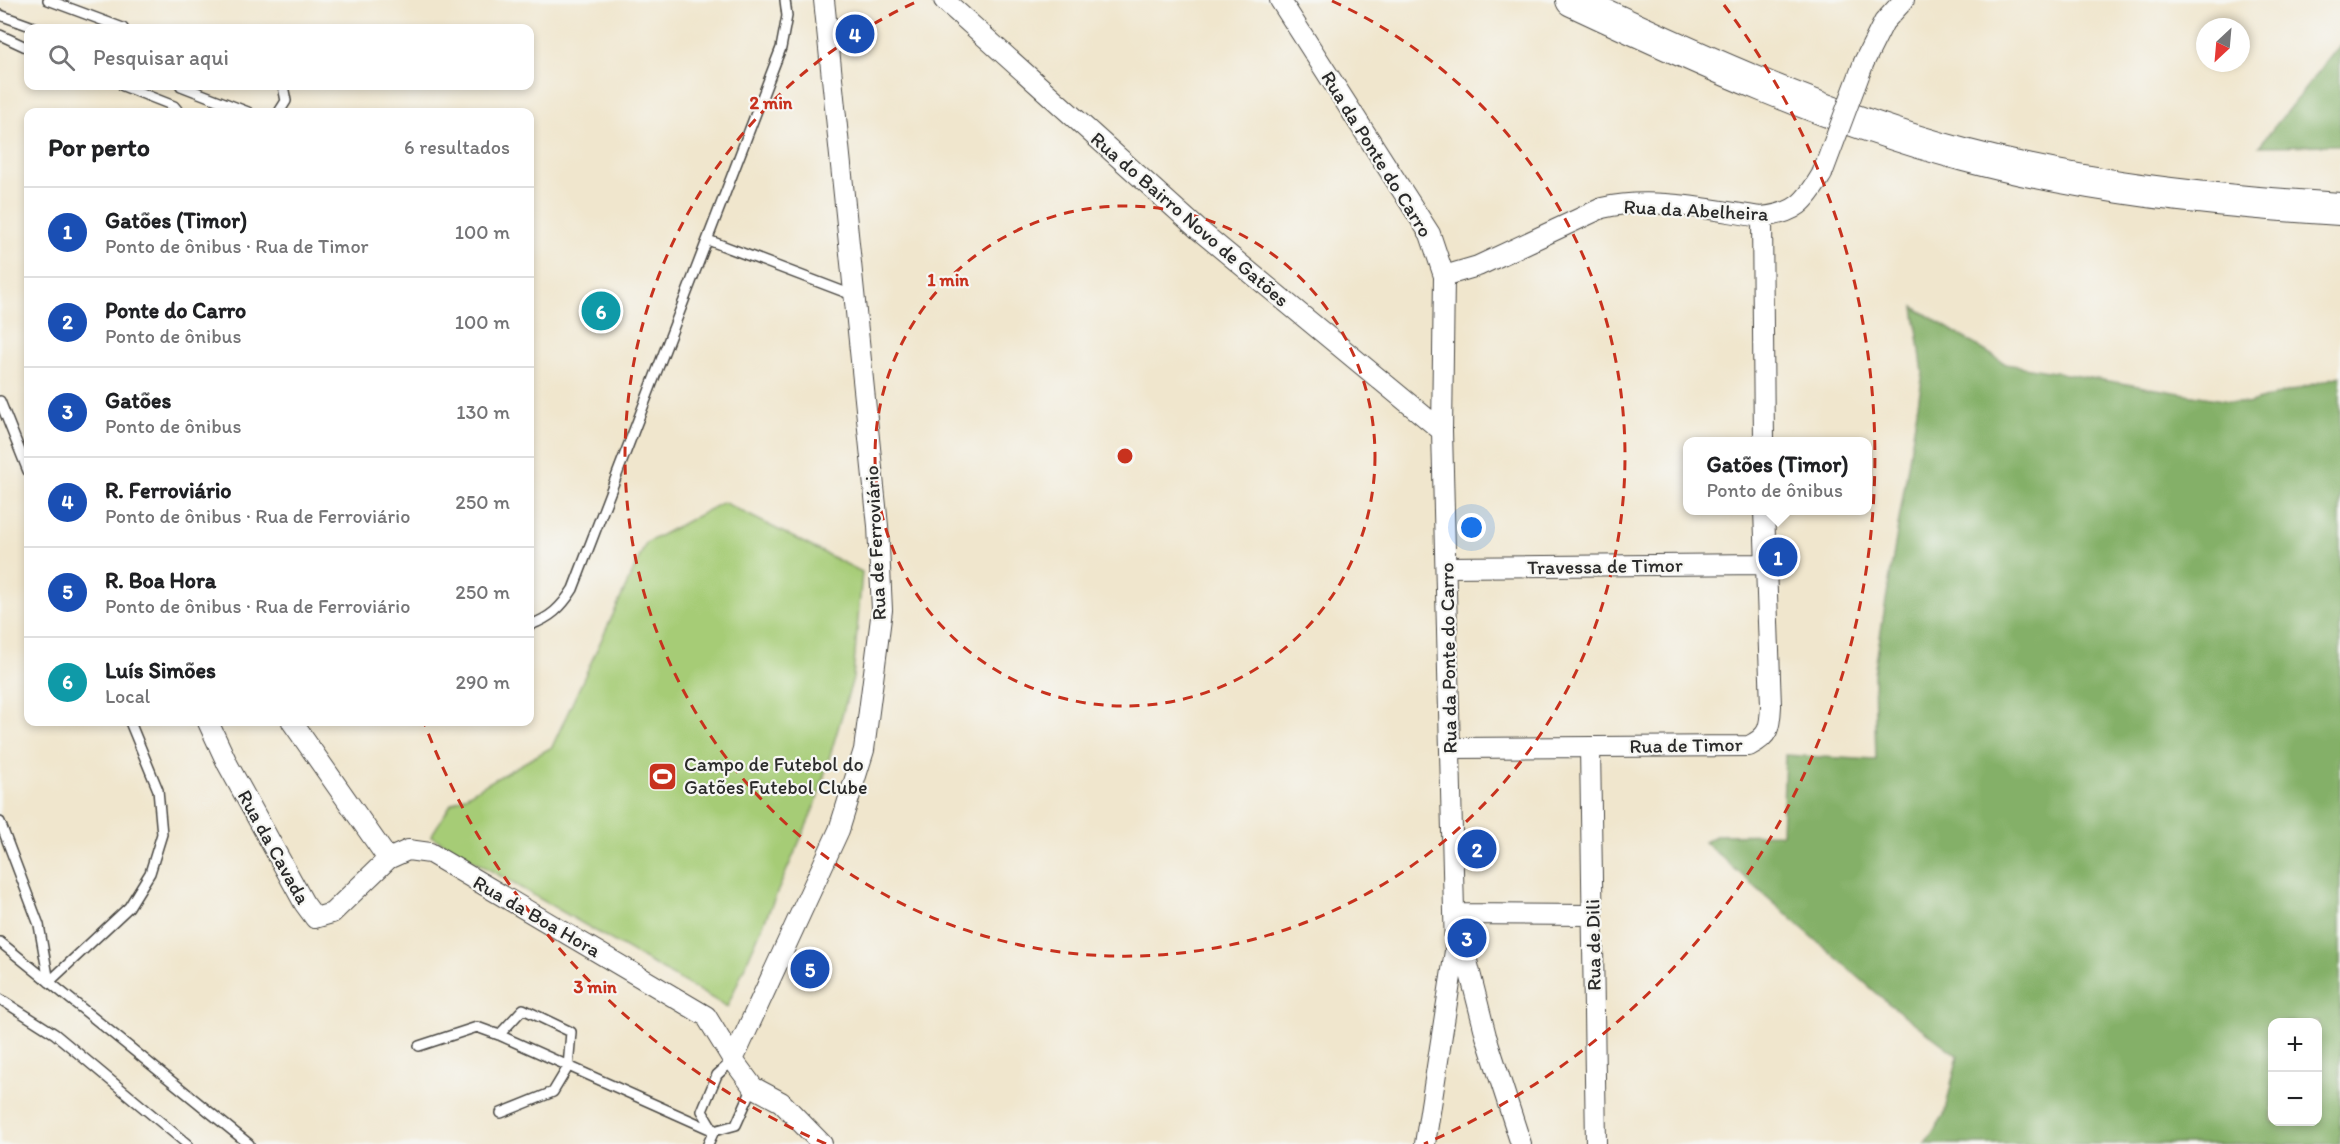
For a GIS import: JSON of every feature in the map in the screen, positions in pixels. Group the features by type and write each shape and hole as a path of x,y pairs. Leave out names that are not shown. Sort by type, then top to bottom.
{"highway":[{"path":"1572,0 1674,48 1786,96 1874,128 1966,156 2079,181 2145,192 2254,204 2340,209"}],"street":[{"name":"Rua de Ferroviário","path":"733,1060 839,830 864,750 882,610 878,526 825,0"},
{"name":"Rua do Bairro Novo de Gatões","path":"944,0 1199,230 1442,431"},
{"name":"Rua da Ponte do Carro","path":"1280,0 1430,234 1444,276 1442,431 1455,951 1425,1144"},
{"name":"Rua da Abelheira","path":"1444,276 1478,266 1602,208 1616,205 1641,202 1762,217 1778,215 1794,209 1807,199 1822,174 1864,62 1884,22 1904,0"},
{"path":"1762,217 1764,437"},
{"name":"Rua de Timor","path":"1450,748 1749,746 1759,741 1770,729 1771,706 1764,515"},
{"name":"Travessa de Timor","path":"1446,567 1765,564"},
{"name":"Rua da Cavada","path":"210,726 228,765 304,903 315,918 332,913 388,859"},
{"path":"295,726 388,859"},
{"name":"Rua de Dili","path":"1590,747 1596,1144"},
{"name":"Rua da Boa Hora","path":"388,859 408,850 430,853 706,1016 753,1087 782,1102 816,1142"},
{"path":"1454,914 1593,915"},
{"path":"1455,951 1467,961 1486,1036 1521,1144"}],"lane":[{"path":"48,0 112,24"},
{"path":"534,624 547,619 563,605 573,589 781,48 787,16 785,0"},
{"path":"0,15 25,24"},
{"path":"0,35 24,46"},
{"path":"133,90 176,108"},
{"path":"191,90 238,108"},
{"path":"282,108 286,101 284,90"},
{"path":"708,240 855,296"},
{"path":"0,401 24,461"},
{"path":"49,982 129,907 150,873 162,834 158,790 132,726"},
{"path":"0,822 39,926 49,982"},
{"path":"0,942 249,1144"},
{"path":"0,999 55,1034 187,1144"},
{"path":"499,1035 523,1009 571,1032 568,1067 554,1092 501,1113"},
{"path":"418,1046 477,1028 499,1035 714,1131 736,1125 753,1087"},
{"path":"714,1131 702,1112 717,1075 733,1060"},
{"path":"708,1144 714,1131"}],"green space":[{"path":"2340,45 2340,145 2259,146"},
{"path":"1914,307 2006,364 2247,404 2340,376 2340,1144 1925,1144 1944,1115 1958,1056 1888,1003 1704,842 1718,835 1782,834 1785,755 1876,760 1874,674 1923,373"},
{"name":"Campo de Futebol do Gatões Futebol Clube","path":"723,502 862,572 853,678 815,806 727,1007 431,836 451,804 552,747 646,543"}],"place":[{"name":"R. Ferroviário","path":"855,34"},
{"name":"Luís Simões","path":"601,311"},
{"name":"Gatões (Timor)","path":"1778,557"},
{"name":"Campo de Futebol do Gatões Futebol Clube","path":"663,776"},
{"name":"Ponte do Carro","path":"1477,849"},
{"name":"Gatões","path":"1467,938"},
{"name":"R. Boa Hora","path":"810,969"}]}
